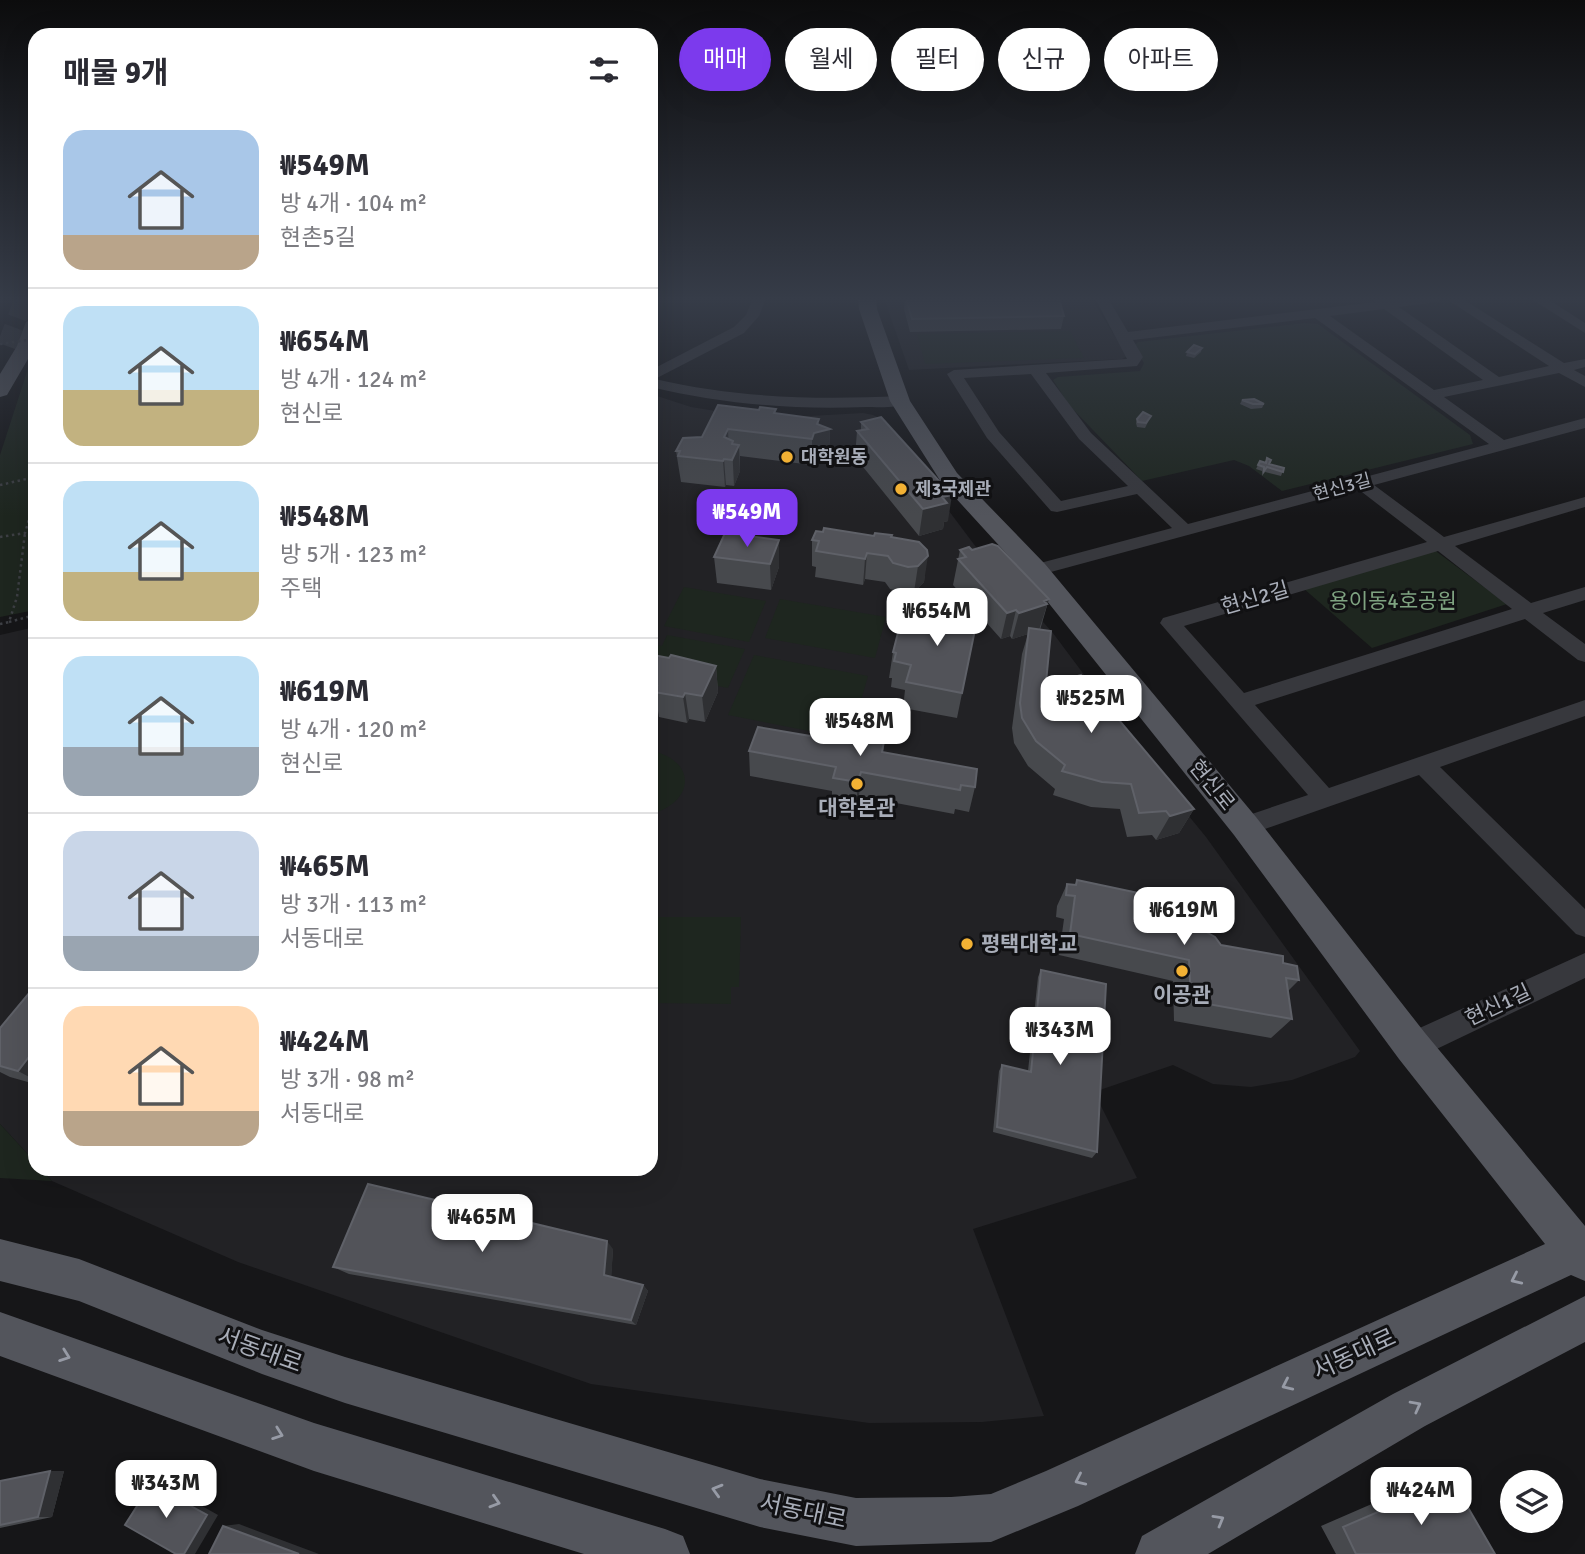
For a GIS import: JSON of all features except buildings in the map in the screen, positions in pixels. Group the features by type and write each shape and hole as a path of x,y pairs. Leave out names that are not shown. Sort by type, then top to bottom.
{"main road":[{"path":"0,391 12,371"},
{"name":"현신로","path":"889,371 900,401 949,477 1036,570 1245,826 1412,1046 1583,1253"},
{"name":"서동대로","path":"0,1261 79,1280 262,1352 345,1380 760,1503 856,1522 992,1518 1583,1253"},
{"path":"1160,1554 1409,1409 1585,1318"},
{"path":"1,1337 314,1447 665,1554"}],"street":[{"path":"1025,371 954,374 993,435 1057,507 1138,489"},
{"path":"1036,371 1085,436 1183,529"},
{"path":"1396,371 1501,445"},
{"path":"1480,371 1496,382"},
{"path":"1431,395 1554,371"},
{"path":"1564,371 1585,383"},
{"path":"658,385 750,402 807,404 900,401"},
{"name":"현신3길","path":"1036,570 1585,423"},
{"path":"1360,482 1585,655"},
{"name":"현신2길","path":"1325,799 1170,623 1585,502"},
{"path":"1239,702 1585,593"},
{"path":"1245,826 1585,708"},
{"path":"1423,765 1585,926"},
{"name":"현신1길","path":"1412,1046 1585,965"}],"path":[{"path":"0,485 28,479"},
{"path":"9,622 17,597 28,523"},
{"path":"0,537 25,533"},
{"path":"0,624 28,617"}],"shaded area":[{"name":"평택대학교","path":"658,396 691,407 728,413 792,417 863,413 886,421 895,439 979,551 1053,633 1091,684 1095,701 1206,837 1360,1051 1355,1057 1292,1080 1251,1087 1213,1084 1173,1065 1094,1092 1137,1178 973,1229 1044,1416 982,1422 869,1423 591,1384 238,1262 52,1181 47,1176 658,1176"},
{"path":"28,629 28,1154 0,1124 0,635"}],"green space":[{"path":"28,371 28,611 0,617 0,455"},
{"path":"1140,371 1382,371 1470,435 1473,444 1282,491 1249,466 1234,460 1142,481 1069,405 1053,380 1058,377"},
{"name":"용이동4호공원","path":"1433,549 1507,604 1372,648 1303,588"},
{"path":"684,587 766,601 749,642 664,626"},
{"path":"780,599 886,617 875,658 765,638"},
{"path":"667,635 745,649 728,688 658,674 658,645 662,646"},
{"path":"754,655 868,676 850,739 728,715"},
{"path":"658,753 677,764 683,772 685,782 676,801 658,812"},
{"path":"658,917 741,917 739,987 731,987 731,1004 658,1003"},
{"path":"0,1124 28,1154 28,1176 47,1176 52,1181 0,1178"}],"place":[{"name":"대학원동","path":"787,457"},
{"name":"제3국제관","path":"901,489"},
{"name":"대학본관","path":"857,784"},
{"name":"평택대학교","path":"967,944"},
{"name":"이공관","path":"1182,971"}]}
